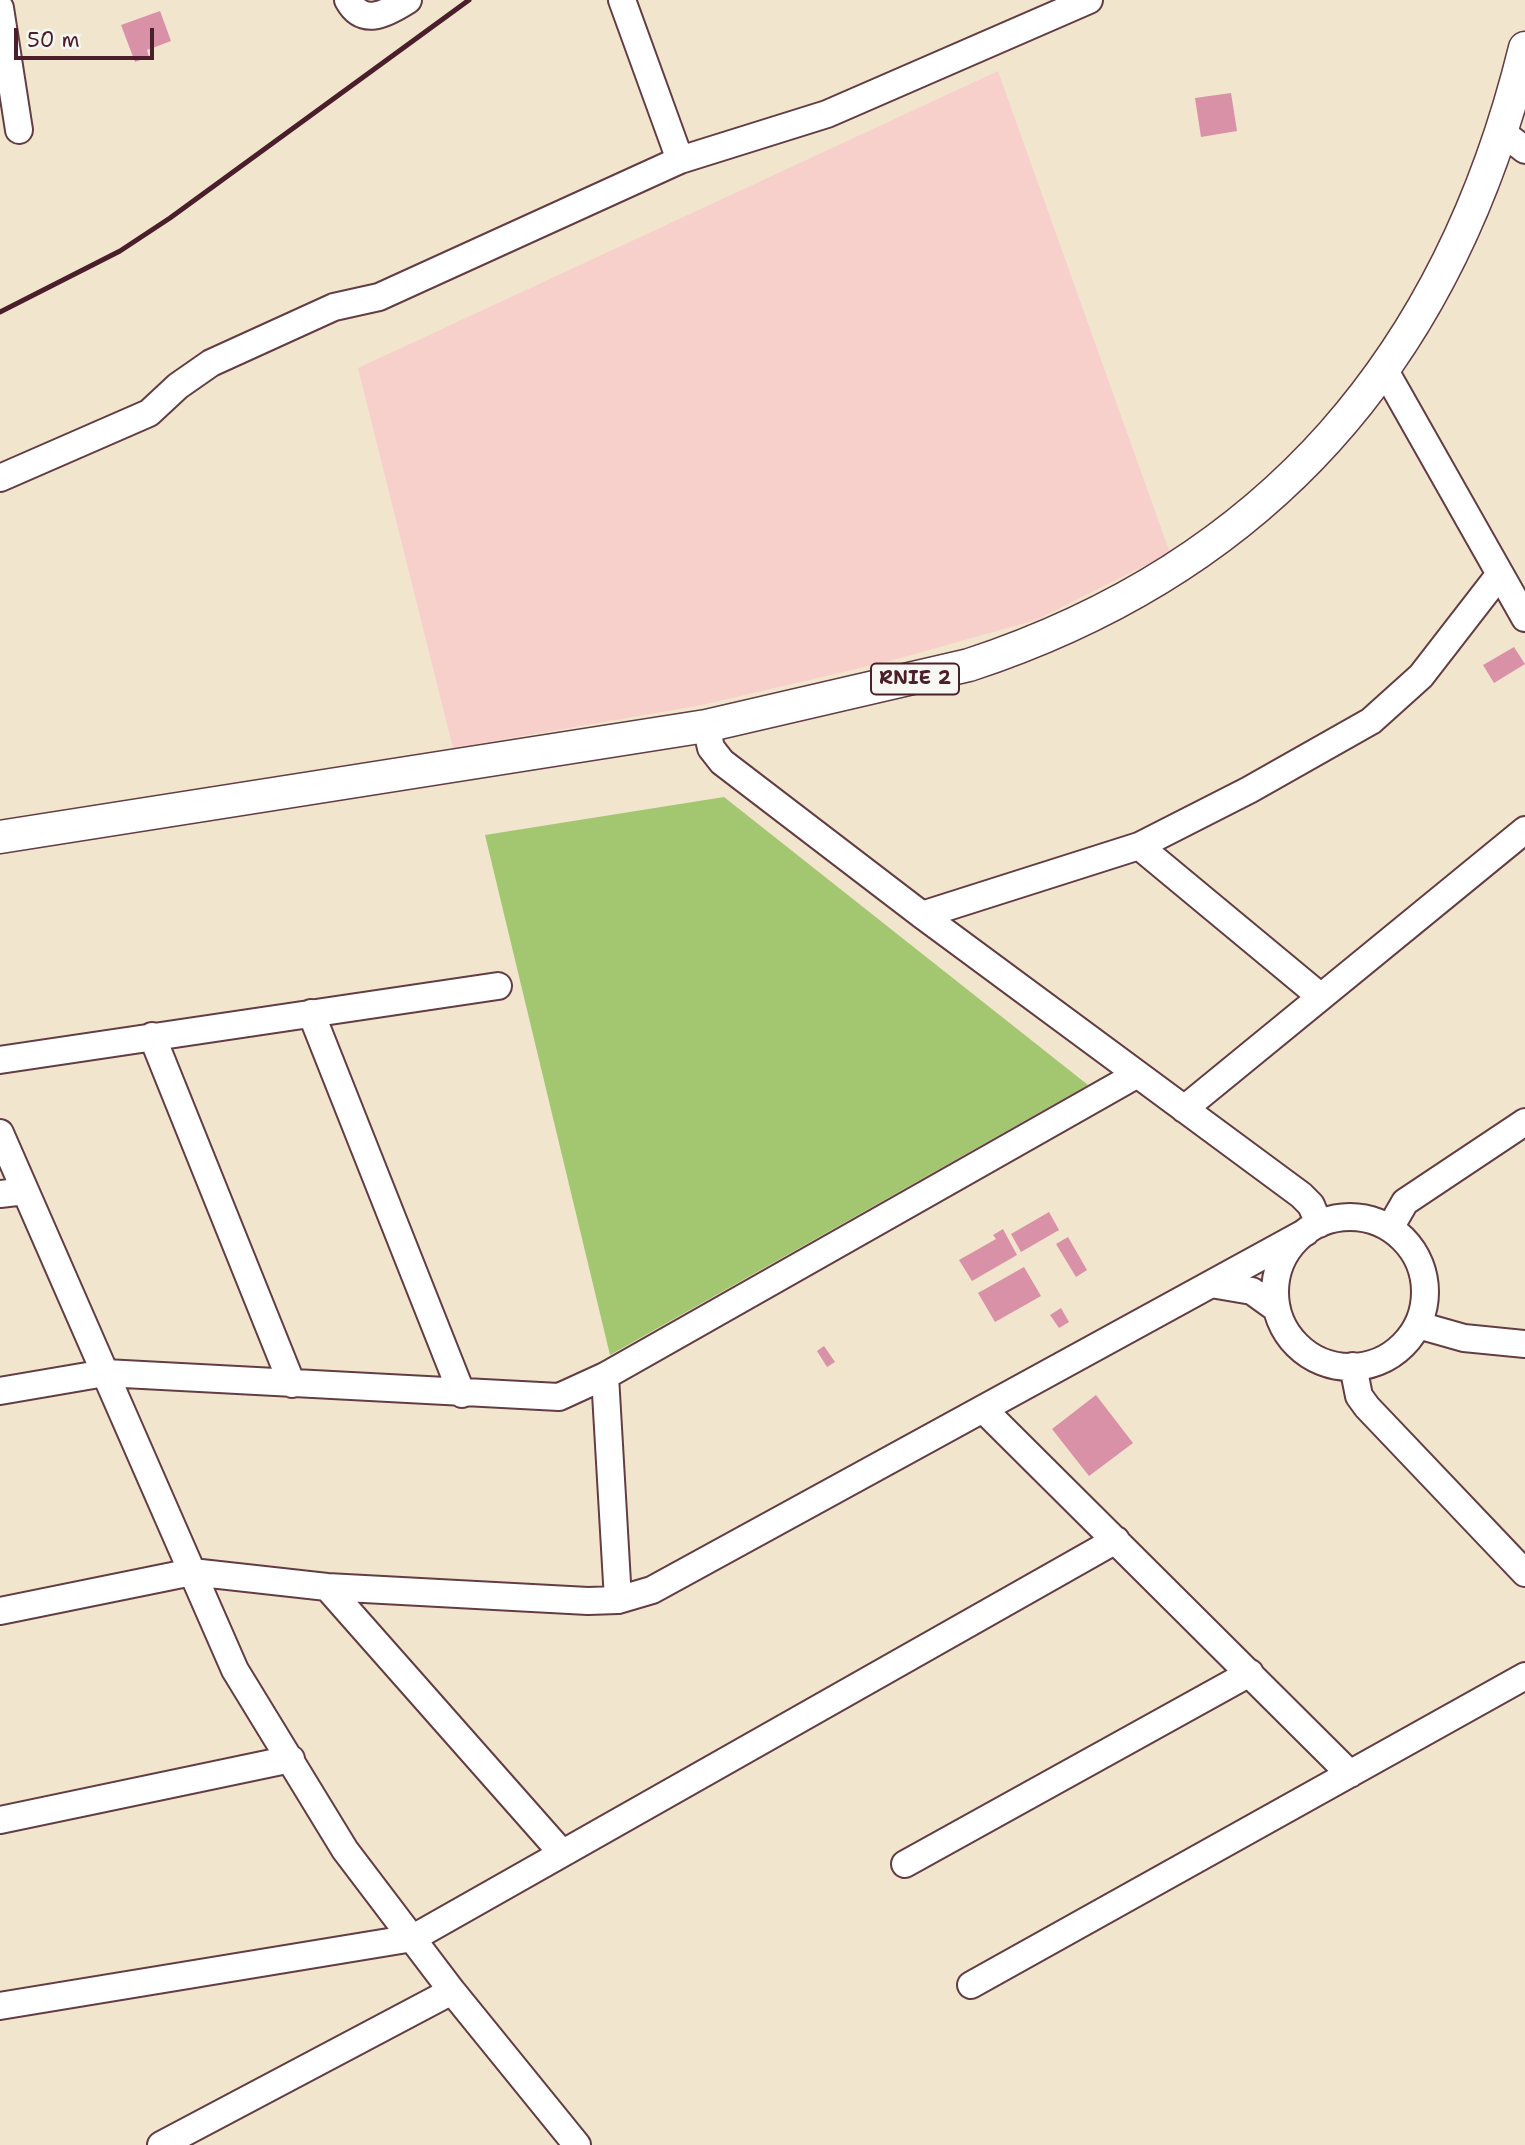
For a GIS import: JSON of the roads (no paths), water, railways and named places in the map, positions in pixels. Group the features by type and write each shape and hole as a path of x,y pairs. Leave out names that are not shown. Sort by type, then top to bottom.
{"main road":[{"name":"RNIE 2","path":"0,837 706,726 969,665 1011,651 1094,616 1187,562 1265,503 1311,458 1384,369 1443,272 1467,223 1514,142 1525,48"}],"street":[{"path":"348,0 354,12 369,18 388,13 408,0"},
{"path":"622,0 680,160"},
{"path":"0,478 149,413 178,386 211,363 334,307 379,297 680,160 827,114 1089,0"},
{"path":"0,8 19,130"},
{"path":"1384,369 1525,618"},
{"path":"922,915 1139,846 1249,790 1371,721 1421,676 1500,574"},
{"path":"706,726 711,748 722,762 922,915 1301,1195 1311,1205 1312,1228"},
{"path":"1184,1109 1525,830"},
{"path":"1139,846 1321,997"},
{"path":"0,1060 498,986"},
{"path":"311,1013 461,1394"},
{"path":"152,1036 292,1384"},
{"path":"0,1391 105,1373 461,1394 559,1397 606,1376 1136,1075"},
{"path":"1390,1228 1405,1202 1525,1122"},
{"path":"0,1133 13,1192 105,1373 235,1670 345,1850 452,1991 577,2145"},
{"path":"0,1611 192,1572 327,1587 588,1601 618,1600 652,1590 1312,1228 1355,1217 1390,1228 1411,1248 1423,1274 1425,1303 1418,1325 1395,1352 1382,1360 1339,1366 1311,1356 1290,1336 1277,1309 1275,1295 1280,1266 1295,1241 1312,1228"},
{"path":"1211,1284 1252,1291 1277,1309"},
{"path":"1418,1325 1464,1338 1525,1344"},
{"path":"1353,1366 1359,1396 1367,1407 1525,1573"},
{"path":"606,1376 618,1600"},
{"path":"984,1409 1350,1774"},
{"path":"0,2006 413,1938 1116,1540"},
{"path":"327,1587 562,1853"},
{"path":"905,1864 1250,1673"},
{"path":"971,1984 1525,1676"},
{"path":"0,1820 291,1759"},
{"path":"162,2145 452,1991"}],"railway":[{"path":"0,312 120,251 170,218 469,0"}]}
